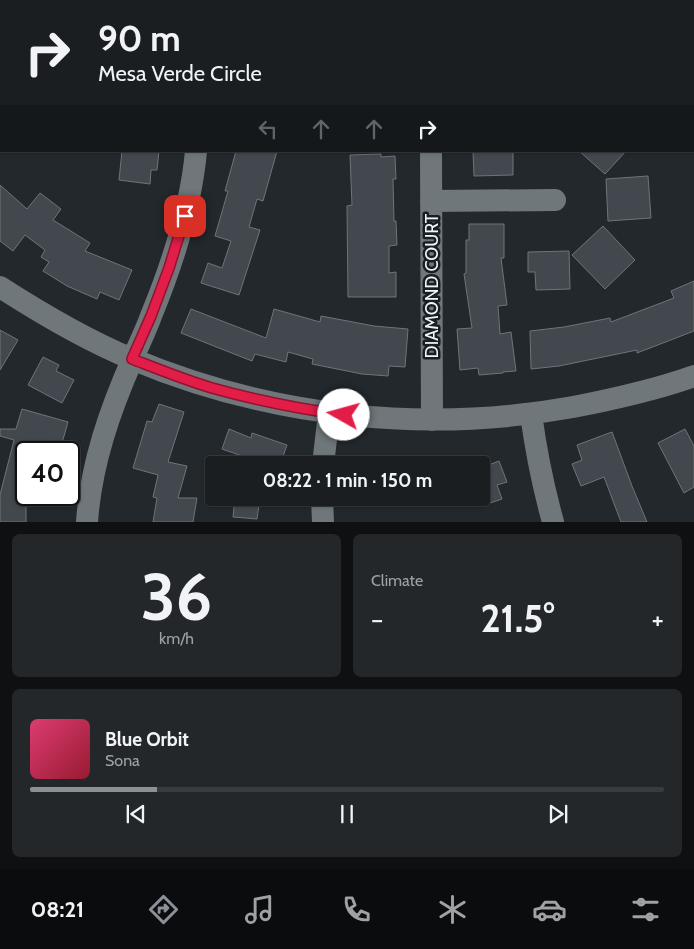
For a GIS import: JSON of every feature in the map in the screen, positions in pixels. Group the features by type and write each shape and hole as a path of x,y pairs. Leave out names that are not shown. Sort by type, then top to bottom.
{"street":[{"path":"87,522 88,503 97,456 110,414 169,268 185,216 196,152"},
{"name":"DIAMOND COURT","path":"431,152 432,420"},
{"path":"431,201 555,200"},
{"path":"0,287 87,338 132,359 211,388 275,404 360,417 432,420 531,414 611,400 694,376"},
{"path":"325,456 329,413"},
{"path":"531,414 537,456 553,522"},
{"path":"322,506 322,522"}],"building":[{"path":"122,152 159,152 157,170 151,170 150,184 119,180"},
{"path":"236,152 277,152 263,201 257,199 249,227 260,230 239,295 201,283 208,263 222,268 231,241 215,236 228,191 225,191"},
{"path":"473,152 513,152 513,175 474,176"},
{"path":"580,152 625,152 605,174"},
{"path":"381,154 381,157 395,156 396,179 393,179 394,221 396,221 397,245 389,246 389,273 396,272 396,297 348,297 347,206 352,205 350,155"},
{"path":"648,176 651,218 608,221 606,179"},
{"path":"0,185 27,209 40,193 61,209 53,220 90,243 85,251 132,270 119,300 100,292 97,299 67,286 43,271 49,262 41,257 45,250 25,235 13,251 0,241"},
{"path":"469,224 504,224 504,258 501,258 507,305 498,306 500,334 511,332 516,371 479,375 478,368 460,370 457,329 472,328 464,274 466,273 466,240 469,240"},
{"path":"603,226 635,260 605,289 572,255"},
{"path":"569,251 570,289 536,290 535,272 528,272 528,252"},
{"path":"694,281 694,331 637,353 637,350 559,366 531,369 530,331 564,327 610,318 611,322 674,298 671,291"},
{"path":"191,309 266,338 274,309 320,322 321,316 374,326 408,329 405,367 389,366 388,376 362,374 312,364 313,359 288,352 286,362 255,354 252,361 181,333"},
{"path":"0,330 18,340 0,370"},
{"path":"43,357 59,365 56,371 74,380 62,403 28,385"},
{"path":"159,404 184,412 168,462 187,466 178,498 197,498 193,522 153,522 157,498 153,497 158,475 133,468 147,421 152,422"},
{"path":"22,409 68,422 63,441 15,441 15,506 26,506 26,522 0,522 0,495 14,440 0,436 0,429 16,429"},
{"path":"229,429 251,438 252,433 287,445 283,456 242,456 222,449"},
{"path":"685,429 694,446 694,487 684,493 658,443"},
{"path":"612,432 647,522 621,522 604,477 581,486 572,464 582,460 577,445"},
{"path":"499,461 507,482 497,485 502,499 490,503 490,464"},
{"path":"234,506 259,506 257,519 233,517"}],"route":[{"path":"185,216 169,268 132,359 211,388 245,397 300,409 344,415"}]}
